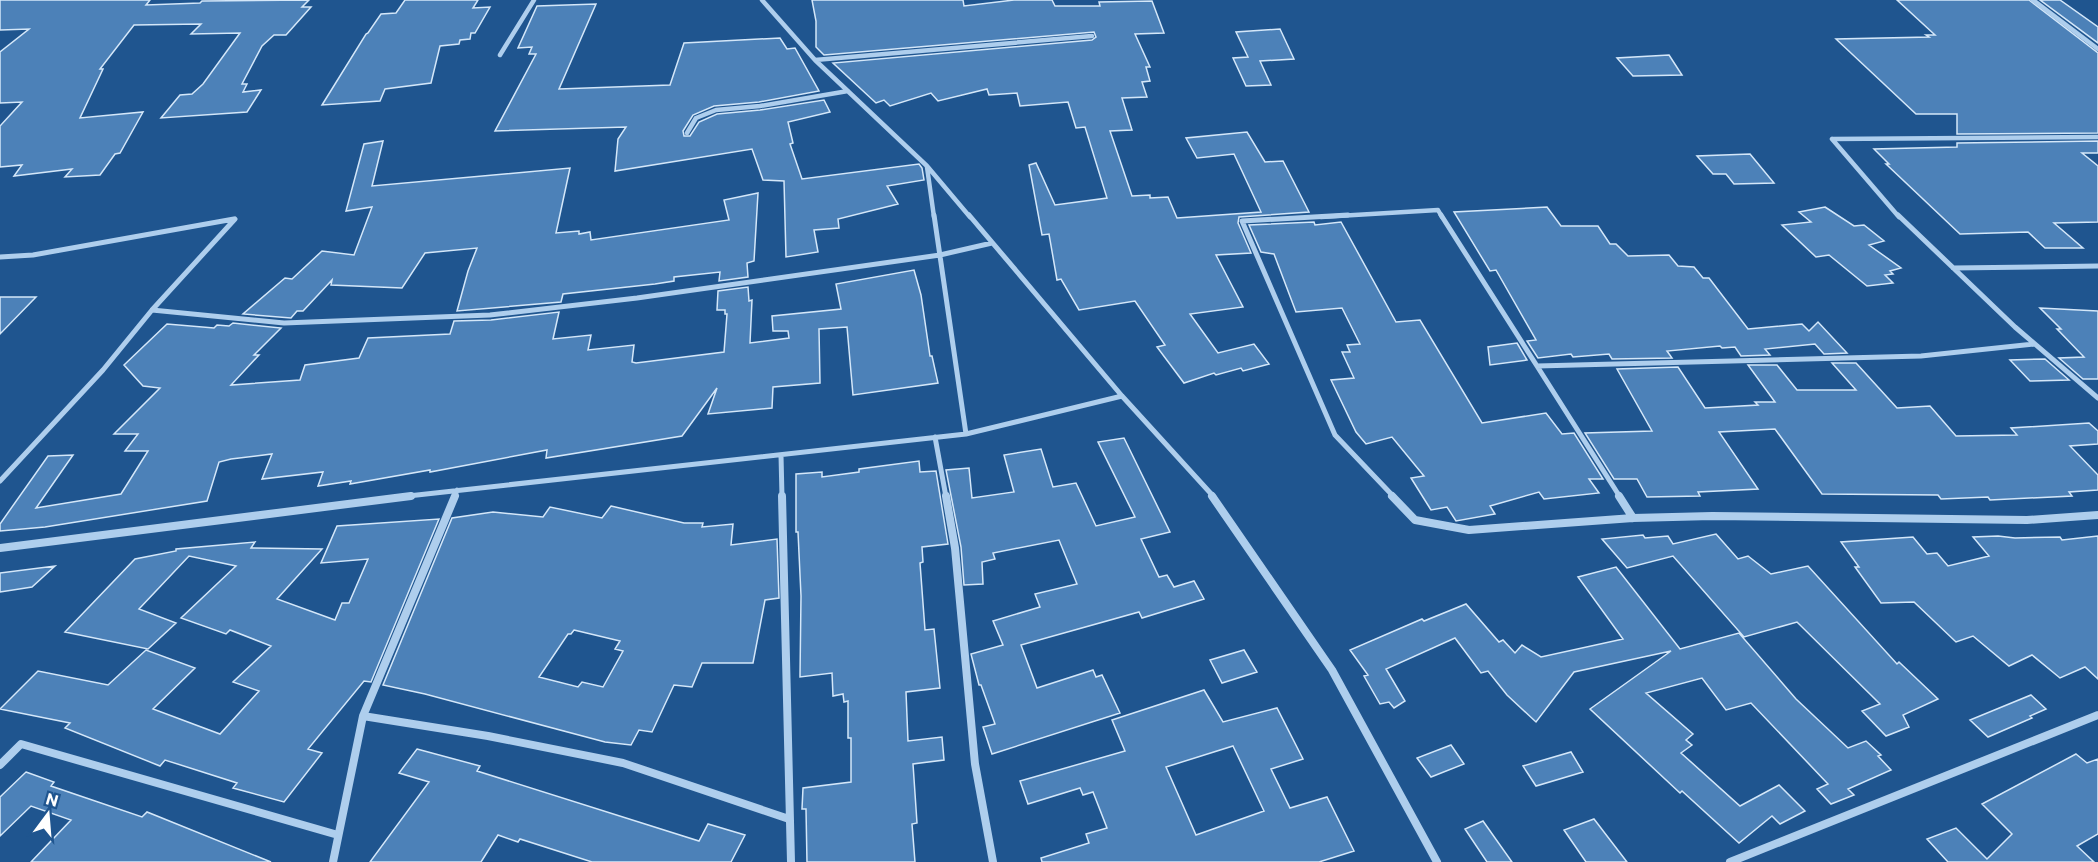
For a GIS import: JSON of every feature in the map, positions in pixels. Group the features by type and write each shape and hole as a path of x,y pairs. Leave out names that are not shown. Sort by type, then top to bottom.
{"street":[{"path":"500,55 534,0"},
{"path":"762,0 815,60 927,166 1122,396 1217,501 1326,661 1437,862"},
{"path":"2033,0 2098,49"},
{"path":"815,60 1092,36"},
{"path":"687,133 696,118 716,110 760,106 848,91"},
{"path":"2098,137 1832,139 1887,205 2034,344 2098,398"},
{"path":"927,166 966,434"},
{"path":"1633,518 1438,210 1242,221 1335,435 1415,520 1469,530 1633,518 1712,516 2027,520 2098,515"},
{"path":"0,257 33,255 235,219 152,310 103,370 0,481"},
{"path":"152,310 284,323 490,315 638,298 940,255 992,243"},
{"path":"1953,268 2098,266"},
{"path":"1537,366 1921,356 2034,344"},
{"path":"0,548 457,490 966,434 1122,396"},
{"path":"935,437 955,548 975,764 993,862"},
{"path":"781,455 791,862"},
{"path":"333,862 363,716 457,490"},
{"path":"1730,862 2098,715"},
{"path":"363,716 488,736 622,763 789,819"},
{"path":"0,765 21,744 338,835"}],"building":[{"path":"0,0 150,0 146,5 200,3 202,1 309,0 302,7 311,7 286,35 274,35 262,46 242,84 247,84 243,92 261,90 247,112 161,118 180,95 192,94 203,84 240,33 191,34 201,24 134,25 100,69 103,69 80,118 143,112 120,153 115,154 100,175 65,177 72,169 14,176 22,165 0,167 0,126 22,102 0,103 0,52 29,29 0,30"},
{"path":"405,0 478,0 473,8 490,7 475,33 471,33 470,39 460,40 459,44 440,46 431,83 385,89 380,101 322,105 381,14 396,13"},
{"path":"812,0 963,0 964,6 1014,0 1052,0 1055,6 1100,6 1099,2 1152,1 1164,33 1135,34 1150,67 1146,67 1150,81 1142,82 1147,97 1122,98 1132,130 1110,131 1132,196 1168,197 1177,218 1261,212 1234,154 1197,158 1186,138 1247,132 1265,162 1283,161 1309,212 1239,217 1238,223 1251,253 1216,255 1243,307 1190,314 1218,353 1254,344 1269,364 1243,371 1241,368 1216,375 1214,373 1184,383 1157,347 1165,345 1135,301 1079,310 1061,279 1057,280 1049,234 1042,235 1029,165 1036,163 1055,205 1107,198 1085,127 1076,128 1068,102 1020,106 1017,93 989,95 987,89 938,101 931,93 890,106 884,100 876,103 833,63 1092,40 1096,37 1094,32 824,55 816,47 816,21"},
{"path":"1897,0 2029,0 2098,53 2098,133 1957,134 1957,114 1916,114 1836,39 1935,35"},
{"path":"2040,0 2060,0 2098,27 2098,43"},
{"path":"596,4 559,89 670,85 684,43 780,38 787,49 795,48 819,91 759,102 714,106 693,115 683,131 684,136 690,136 699,122 717,114 824,100 830,112 788,122 793,143 790,144 802,179 919,164 924,180 887,186 898,204 838,219 839,228 814,230 818,252 786,257 784,181 763,180 752,149 615,171 618,139 626,127 495,131 536,54 529,54 532,47 518,48 537,6"},
{"path":"1280,29 1294,59 1260,61 1271,85 1246,86 1233,58 1248,57 1236,32"},
{"path":"1669,55 1682,75 1633,76 1617,58"},
{"path":"383,141 372,186 570,168 556,233 590,232 591,240 729,220 724,200 758,193 754,261 747,263 748,277 719,281 720,272 674,277 674,281 655,284 563,294 561,302 457,311 477,248 425,253 402,288 331,285 332,280 303,311 297,311 291,318 243,314 285,278 292,279 322,251 354,255 372,207 346,211 364,144"},
{"path":"2098,141 2098,153 2082,153 2098,166 2098,222 2054,223 2083,248 2045,248 2028,232 1960,234 1886,164 1889,164 1874,149 1957,147 1957,143"},
{"path":"1750,154 1774,183 1734,184 1726,174 1713,174 1697,156"},
{"path":"1547,207 1561,226 1598,226 1610,244 1616,244 1628,256 1669,255 1678,266 1694,267 1703,278 1709,278 1748,329 1802,324 1809,331 1818,322 1847,353 1824,354 1815,344 1765,349 1770,355 1741,356 1735,347 1722,348 1720,346 1667,351 1672,358 1612,359 1609,354 1573,357 1571,354 1538,358 1527,341 1536,340 1496,270 1490,271 1454,212"},
{"path":"1825,207 1854,226 1864,225 1884,241 1869,245 1901,268 1890,271 1893,274 1885,275 1893,283 1867,286 1829,255 1816,257 1782,225 1811,222 1799,212"},
{"path":"1314,222 1315,225 1341,222 1396,322 1420,320 1482,423 1546,413 1562,434 1574,433 1603,479 1589,479 1599,493 1544,499 1539,492 1490,506 1495,514 1456,521 1447,507 1431,510 1411,478 1424,476 1392,437 1366,444 1356,432 1331,380 1354,378 1342,352 1350,352 1347,345 1360,344 1342,308 1296,312 1274,254 1261,252 1249,225"},
{"path":"914,270 921,295 930,356 932,356 938,383 853,395 847,327 819,329 820,383 773,387 772,408 708,414 717,388 682,436 546,458 547,450 430,472 430,470 350,484 351,481 318,486 323,472 262,479 272,454 231,459 219,462 207,501 45,527 0,531 0,524 48,456 73,455 36,508 121,494 148,451 125,451 138,434 114,434 160,388 143,386 124,365 167,324 214,328 217,325 229,326 233,323 281,328 254,355 259,355 231,385 300,380 305,365 359,358 368,338 450,334 454,321 491,320 559,312 553,339 591,335 588,350 634,345 632,362 636,363 724,352 727,314 725,310 717,310 718,291 748,287 749,301 752,300 750,343 789,338 788,331 773,331 772,316 841,309 836,284"},
{"path":"0,297 36,297 0,334"},
{"path":"2040,308 2098,311 2098,379 2083,379 2059,358 2084,357"},
{"path":"1517,343 1527,360 1490,365 1488,347"},
{"path":"2045,359 2069,380 2030,381 2010,360"},
{"path":"1832,363 1856,363 1897,408 1930,406 1956,436 2017,435 2011,428 2089,423 2098,431 2098,444 2070,446 2098,475 2098,490 2069,492 2072,496 1990,500 1988,497 1941,499 1938,495 1822,494 1775,429 1719,432 1758,489 1698,492 1700,496 1647,497 1637,479 1614,479 1585,433 1652,431 1617,369 1678,367 1705,408 1775,402 1748,365 1777,365 1797,390 1856,390"},
{"path":"1124,438 1170,532 1141,539 1159,577 1167,575 1174,587 1194,581 1204,599 1142,618 1139,612 1021,645 1037,688 1093,670 1096,677 1102,675 1120,713 992,754 983,727 995,724 981,685 979,685 971,654 1003,645 993,621 1040,607 1035,594 1077,584 1059,540 993,553 995,559 982,562 983,584 964,585 961,547 946,470 969,468 972,498 1014,492 1004,455 1041,449 1053,487 1076,483 1096,526 1135,517 1098,442"},
{"path":"919,461 920,472 936,471 948,544 922,547 923,562 920,563 925,630 934,629 940,688 906,692 908,741 942,737 944,760 913,764 917,823 912,824 915,862 807,862 806,809 802,809 803,788 851,782 851,738 848,738 848,701 844,702 843,694 833,696 832,673 800,677 801,596 798,532 796,532 796,474 822,472 822,477 859,472 859,469"},
{"path":"611,506 684,523 703,523 702,527 733,524 731,545 777,539 779,598 765,600 753,663 702,663 692,687 674,685 652,732 639,730 631,745 605,742 383,685 452,518 493,512 543,517 550,507 602,518","holes":["574,630 620,641 615,649 623,651 603,687 582,682 578,687 539,677 568,634"]},
{"path":"439,519 371,682 364,681 308,749 322,753 284,802 233,788 237,783 165,760 160,766 65,728 70,723 0,709 38,671 108,685 146,650 195,668 153,709 220,734 259,691 233,682 271,646 230,630 226,634 181,618 236,566 189,556 139,609 176,623 148,649 65,632 135,559 176,551 176,549 255,542 251,548 322,549 277,599 335,620 342,603 349,603 368,559 321,563 337,526"},
{"path":"1716,534 1738,559 1748,556 1771,574 1808,566 1897,664 1899,662 1938,699 1903,715 1909,727 1886,736 1862,711 1880,704 1797,622 1744,637 1673,556 1627,568 1602,539 1643,535 1645,538 1668,536 1673,544"},
{"path":"2098,536 2098,679 2085,667 2060,678 2032,655 2009,666 1973,636 1956,642 1914,602 1881,603 1855,567 1859,567 1841,542 1913,537 1927,554 1937,553 1948,566 1989,556 1973,537 2060,537 2062,540"},
{"path":"55,566 32,587 0,592 0,573"},
{"path":"1616,567 1680,649 1739,633 1796,699 1848,748 1866,741 1881,755 1878,756 1891,770 1848,789 1854,795 1831,804 1817,789 1828,784 1751,703 1726,710 1702,678 1646,693 1693,734 1686,740 1692,745 1681,753 1740,806 1779,785 1805,811 1780,824 1772,816 1739,843 1682,791 1680,793 1590,709 1671,651 1574,672 1536,722 1507,695 1488,671 1481,673 1455,638 1386,669 1405,701 1394,708 1389,702 1380,704 1364,676 1368,675 1350,650 1422,619 1424,621 1466,604 1499,642 1503,640 1515,653 1522,645 1541,657 1623,639 1578,577"},
{"path":"1244,650 1257,672 1222,683 1210,660"},
{"path":"1204,690 1223,722 1277,708 1303,759 1271,769 1290,808 1327,797 1354,851 1319,862 1042,862 1041,858 1089,843 1086,834 1107,828 1093,792 1083,795 1080,788 1028,804 1020,781 1125,751 1112,720","holes":["1233,746 1264,811 1196,835 1166,767"]},
{"path":"2031,695 2046,709 2030,716 2032,718 1988,737 1970,720"},
{"path":"1451,745 1464,764 1431,777 1417,758"},
{"path":"417,749 480,766 477,771 699,841 708,824 745,835 731,862 592,862 520,839 518,842 498,835 481,862 370,862 429,782 399,773"},
{"path":"1571,752 1583,772 1536,786 1523,766"},
{"path":"2076,754 2087,763 2098,759 2098,834 2077,846 2094,862 1948,862 1927,839 1956,828 1987,859 2012,834 1982,804"},
{"path":"26,772 54,782 51,786 142,817 147,812 271,862 31,862 71,820 31,806 0,836 0,797"},
{"path":"1594,819 1627,862 1586,862 1564,830"},
{"path":"1483,821 1512,862 1487,862 1465,829"}]}
